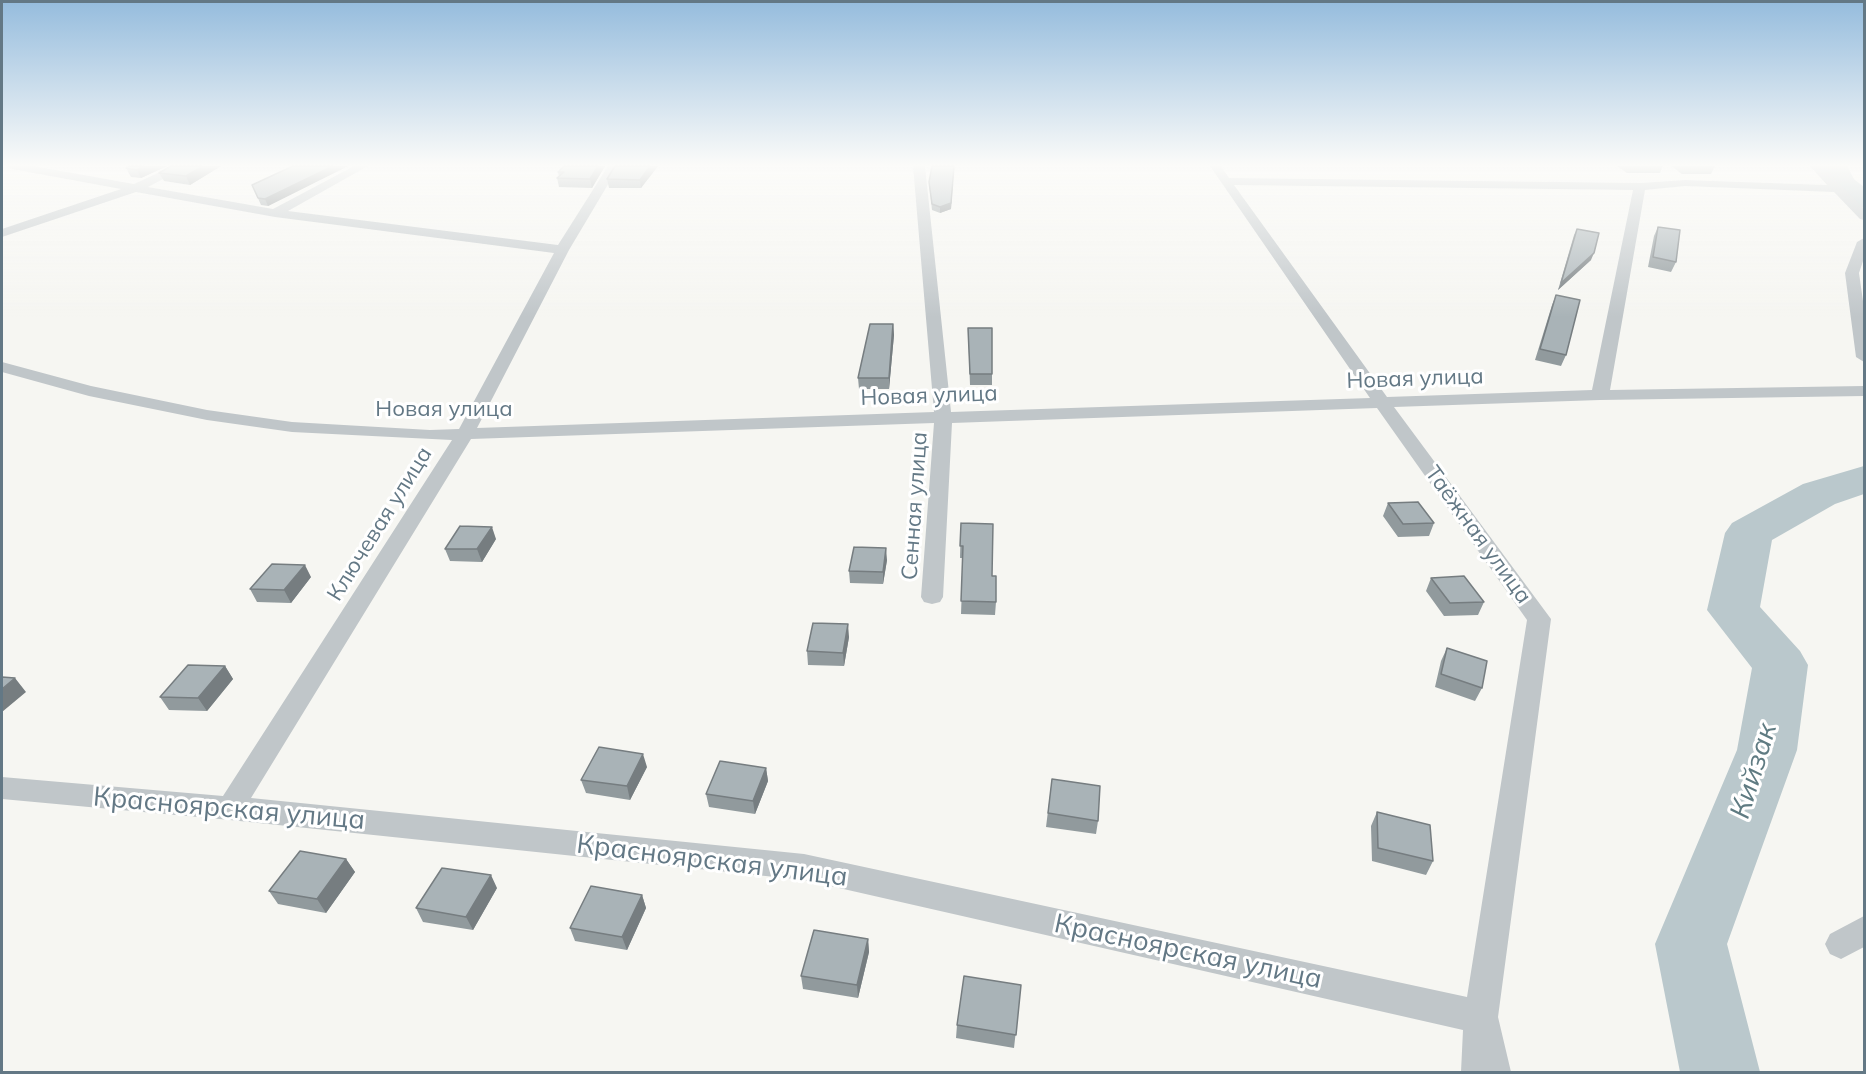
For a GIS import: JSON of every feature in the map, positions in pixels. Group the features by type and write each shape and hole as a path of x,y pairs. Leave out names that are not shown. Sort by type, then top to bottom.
{"street":[{"path":"2,233 52,216"},
{"path":"299,216 562,250"},
{"name":"Ключевая улица","path":"230,808 465,434 562,250 583,216"},
{"name":"Сенная улица","path":"924,216 943,418 932,597"},
{"name":"Таёжная улица","path":"1250,216 1539,619 1481,1017 1478,1072"},
{"path":"1600,395 1634,216"},
{"path":"1864,242 1852,273 1864,357"},
{"name":"Новая улица","path":"2,368 89,391 207,415 292,427 430,435 1600,395 1864,390"},
{"name":"Красноярская улица","path":"2,788 230,808 804,867 1481,1017"},
{"path":"1481,1017 1493,1072"}],"building":[{"path":"1658,227 1680,230 1676,262 1653,257"},
{"path":"1577,229 1599,233 1594,253 1561,283"},
{"path":"1556,295 1580,300 1566,355 1540,349"},
{"path":"870,324 893,324 889,378 858,378"},
{"path":"968,328 992,328 992,374 970,374"},
{"path":"1418,502 1434,523 1403,524 1388,503"},
{"path":"961,523 993,524 992,576 996,576 996,602 961,601 963,546 960,546"},
{"path":"460,526 492,527 477,549 445,549"},
{"path":"854,547 886,548 883,572 849,571"},
{"path":"272,564 305,565 284,590 250,589"},
{"path":"1464,576 1484,602 1450,603 1431,578"},
{"path":"813,623 848,624 843,653 807,651"},
{"path":"1447,648 1487,661 1482,688 1441,674"},
{"path":"188,665 225,666 198,698 160,697"},
{"path":"2,677 15,678 2,689"},
{"path":"599,747 643,754 627,786 581,780"},
{"path":"720,761 766,768 753,801 706,794"},
{"path":"1052,779 1100,786 1098,821 1048,813"},
{"path":"1377,812 1430,825 1433,861 1378,848"},
{"path":"300,851 346,859 317,899 269,891"},
{"path":"442,868 491,875 466,917 416,908"},
{"path":"591,886 642,895 622,937 570,928"},
{"path":"814,930 868,939 857,985 801,976"},
{"path":"964,976 1021,985 1016,1035 957,1025"}],"waterway":[{"name":"Кийзак","path":"1720,1072 1691,944 1767,750 1780,665 1733,610 1749,533 1819,494 1864,479"}]}
